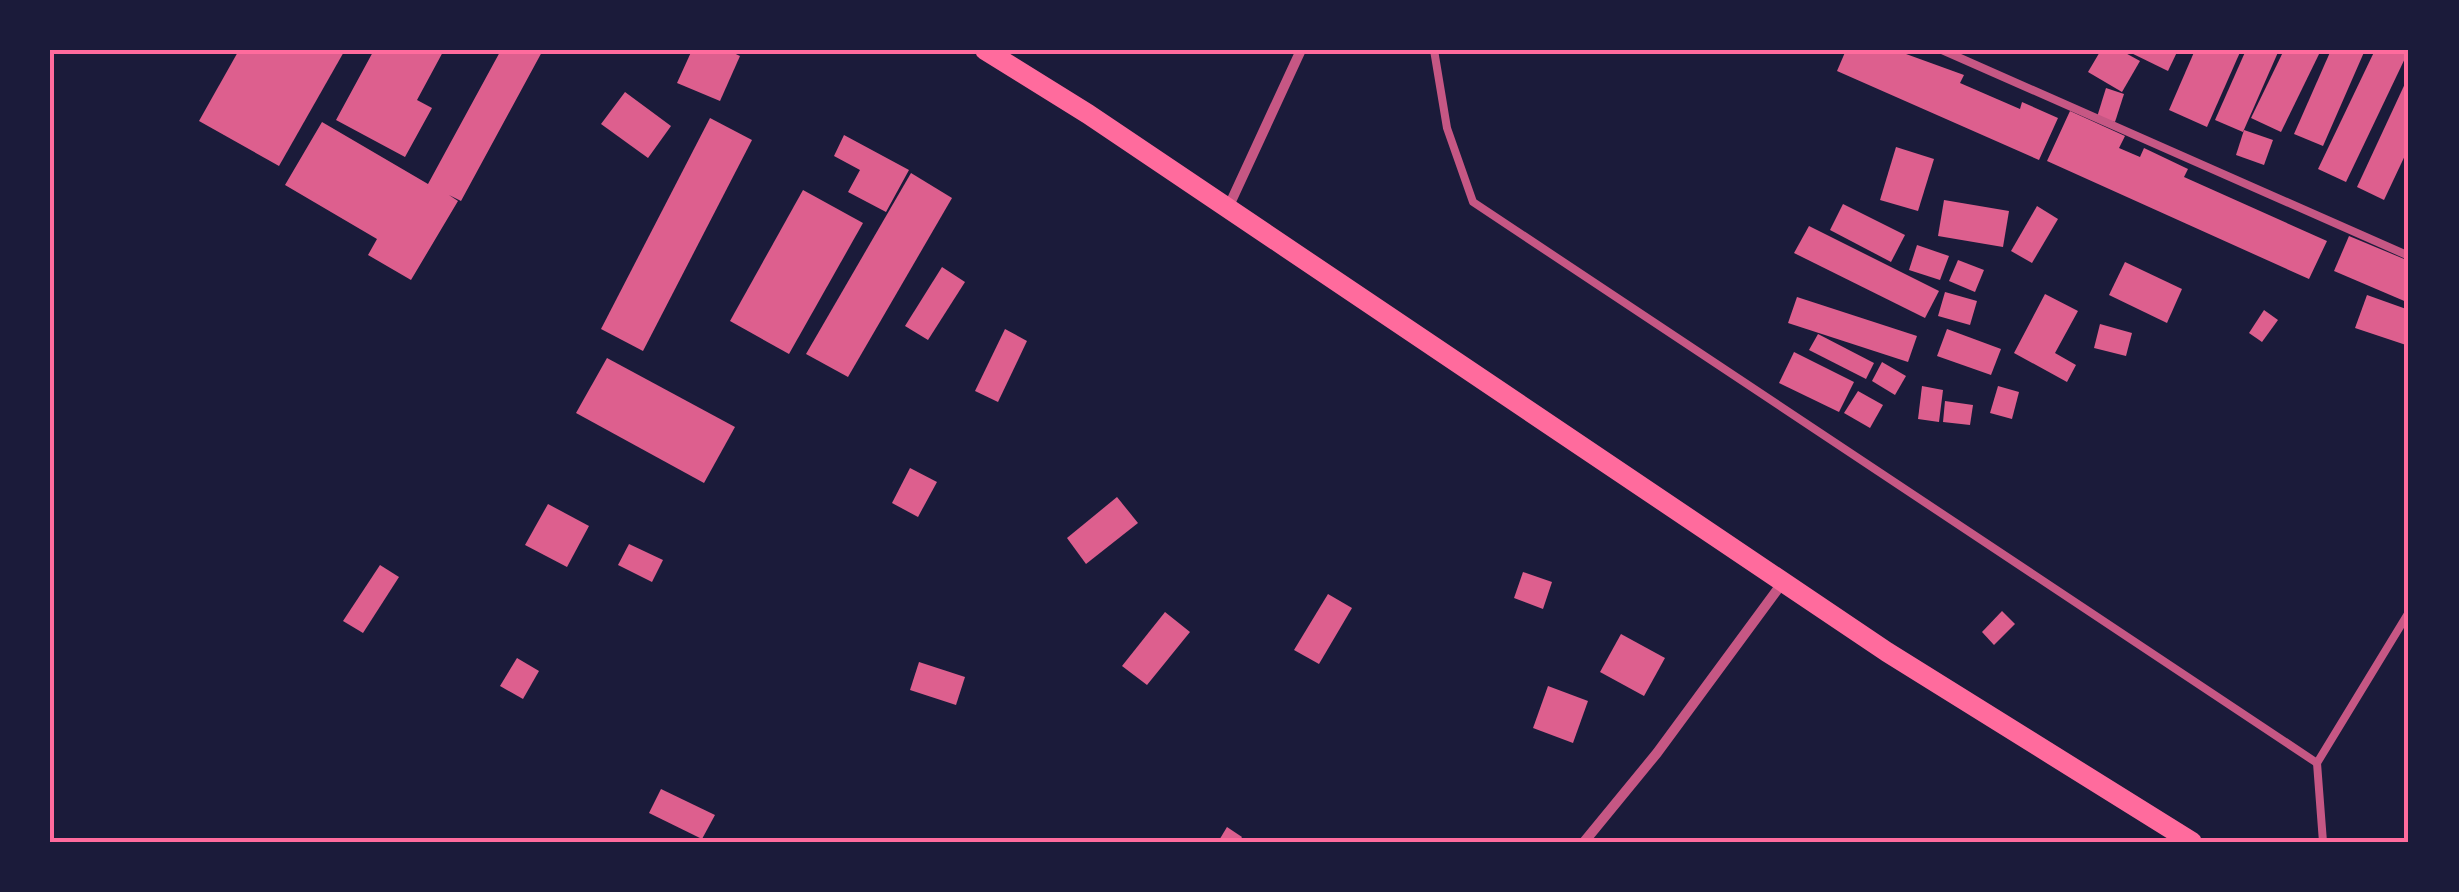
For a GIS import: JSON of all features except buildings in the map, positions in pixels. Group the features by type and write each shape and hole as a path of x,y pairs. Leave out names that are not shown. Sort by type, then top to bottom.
{"main road":[{"path":"985,50 1088,114 1887,652 2192,842"}],"street":[{"path":"1228,208 1302,50"},
{"path":"1584,842 1657,753 1783,582"}],"lane":[{"path":"1434,50 1447,128 1473,202 2317,762"},
{"path":"1942,50 2409,256"},
{"path":"2323,842 2317,762 2409,612"}]}
